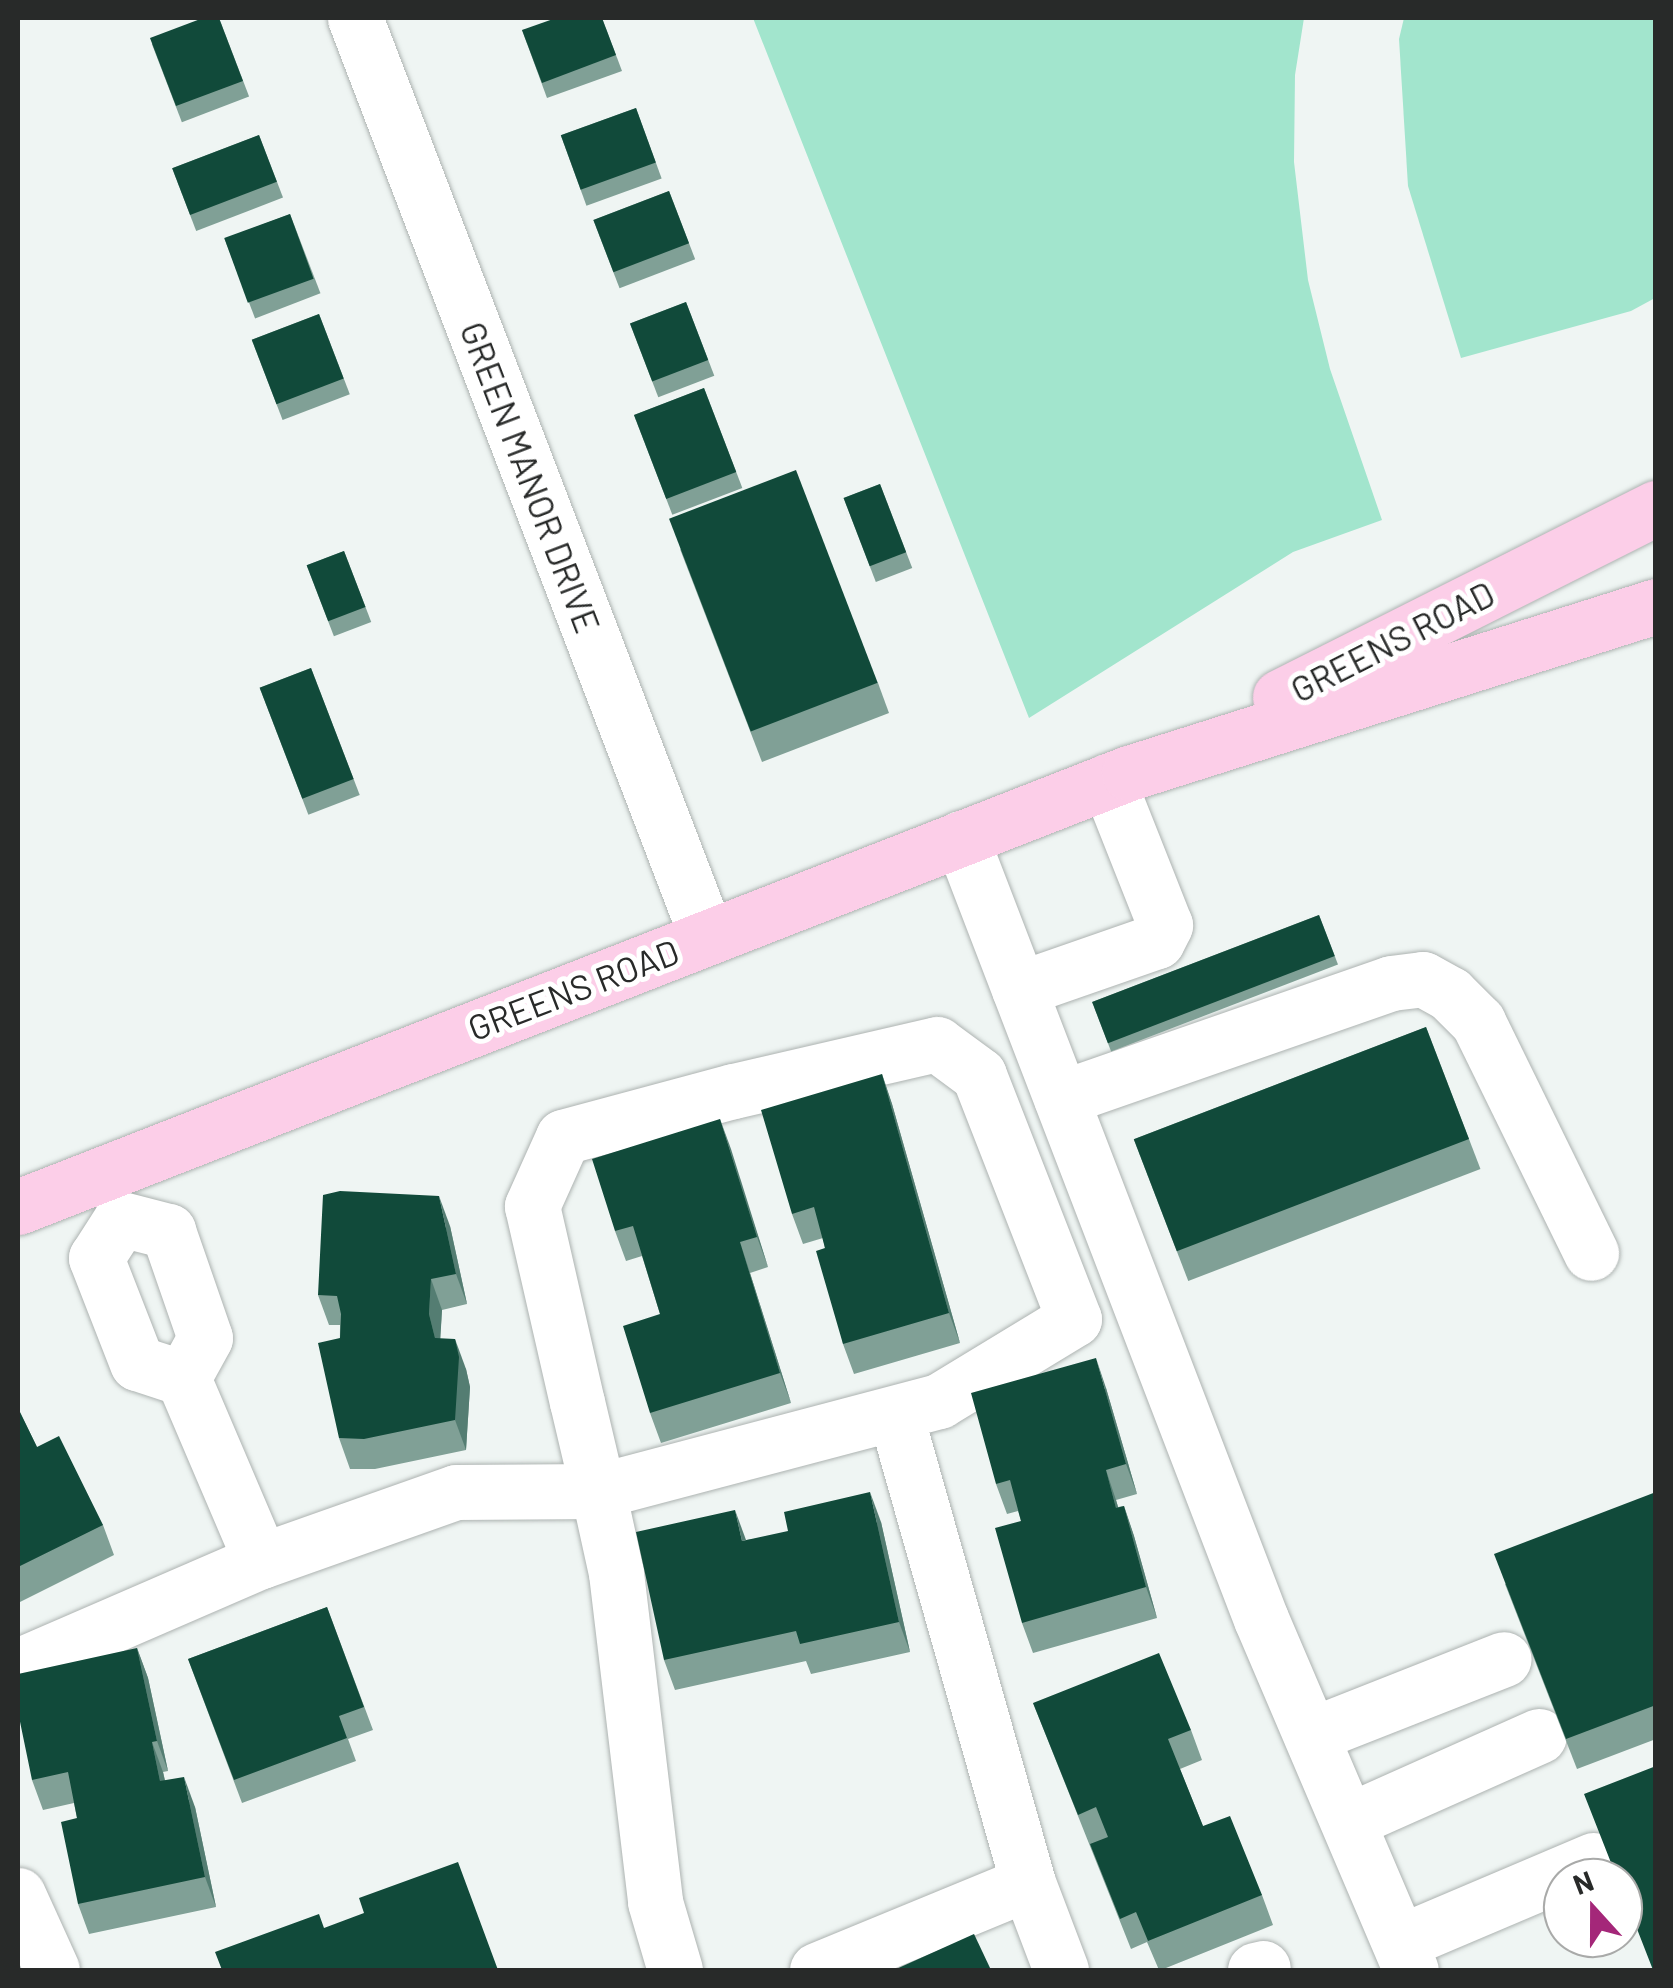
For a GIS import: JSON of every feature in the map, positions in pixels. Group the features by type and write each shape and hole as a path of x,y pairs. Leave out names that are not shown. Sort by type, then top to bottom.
{"main road":[{"name":"GREENS ROAD","path":"1119,777 1656,508"},
{"name":"GREENS ROAD","path":"18,1207 112,1196 707,937 1119,777 1656,606"}],"street":[{"name":"GREEN MANOR DRIVE","path":"355,18 707,937"},
{"path":"1019,989 1157,941 1164,925 1119,777"},
{"path":"961,838 1261,1619 1405,1956 1543,1885"},
{"path":"1060,1098 1391,983 1422,979 1450,994 1478,1022 1591,1253"},
{"path":"18,1666 261,1561 456,1492 598,1490 939,1402 1074,1319 979,1075 937,1044 732,1090 563,1137 532,1206 598,1490 616,1573 655,1902 675,1970"},
{"path":"182,1378 205,1338 168,1231 112,1196 96,1258 137,1363 182,1378 261,1561"},
{"path":"895,1413 1028,1882 1061,1970"},
{"path":"1311,1735 1504,1658"},
{"path":"1348,1821 1539,1736"},
{"path":"817,1970 1028,1882"},
{"path":"18,1895 52,1970"}],"green space":[{"path":"753,18 1304,18 1295,75 1294,162 1308,280 1330,369 1382,520 1293,552 1029,718"},
{"path":"1404,18 1655,18 1655,298 1631,311 1461,358 1408,186 1399,39"}],"building":[{"path":"203,18 219,18 243,81 176,106 150,38"},
{"path":"556,18 602,18 616,55 542,83 522,30"},
{"path":"636,108 656,163 581,190 561,135"},
{"path":"259,135 277,182 190,215 172,168"},
{"path":"669,191 689,243 613,272 593,220"},
{"path":"290,214 314,279 248,303 224,238"},
{"path":"686,302 708,360 652,381 630,324"},
{"path":"319,314 344,378 277,404 252,340"},
{"path":"704,388 736,472 666,499 634,415"},
{"path":"796,470 878,683 751,732 669,519"},
{"path":"880,484 906,552 870,566 844,498"},
{"path":"344,551 366,607 328,621 307,565"},
{"path":"311,668 354,779 302,799 260,688"},
{"path":"1319,915 1335,956 1108,1043 1092,1002"},
{"path":"1426,1027 1469,1139 1177,1251 1134,1139"},
{"path":"882,1074 949,1313 843,1344 816,1251 825,1248 814,1207 792,1214 761,1110"},
{"path":"720,1119 757,1237 740,1242 780,1373 650,1413 623,1326 660,1314 633,1226 615,1231 592,1159"},
{"path":"340,1191 439,1196 456,1274 431,1279 429,1314 435,1338 455,1339 459,1357 455,1420 364,1439 339,1438 318,1343 340,1338 341,1314 337,1296 318,1295 323,1195"},
{"path":"1096,1358 1126,1464 1106,1470 1116,1508 1124,1506 1146,1587 1022,1623 995,1528 1021,1521 1010,1480 996,1484 971,1393"},
{"path":"18,1408 37,1447 59,1436 103,1525 18,1567"},
{"path":"870,1492 899,1622 800,1644 796,1631 664,1660 636,1532 735,1510 742,1541 788,1531 784,1512"},
{"path":"1656,1492 1656,1705 1566,1739 1494,1554"},
{"path":"327,1607 364,1707 339,1716 347,1738 234,1780 188,1659"},
{"path":"137,1648 157,1741 152,1742 160,1781 184,1777 205,1877 78,1904 61,1822 77,1818 68,1772 32,1780 18,1712 18,1674"},
{"path":"1159,1653 1191,1730 1168,1739 1203,1826 1230,1816 1262,1895 1148,1941 1136,1912 1120,1919 1090,1844 1108,1837 1096,1807 1078,1815 1033,1703"},
{"path":"1656,1766 1656,1970 1643,1944 1643,1858 1609,1858 1584,1794"},
{"path":"458,1862 498,1970 222,1970 215,1952 319,1914 324,1928 364,1913 359,1898"},
{"path":"974,1934 991,1970 894,1970"}]}
